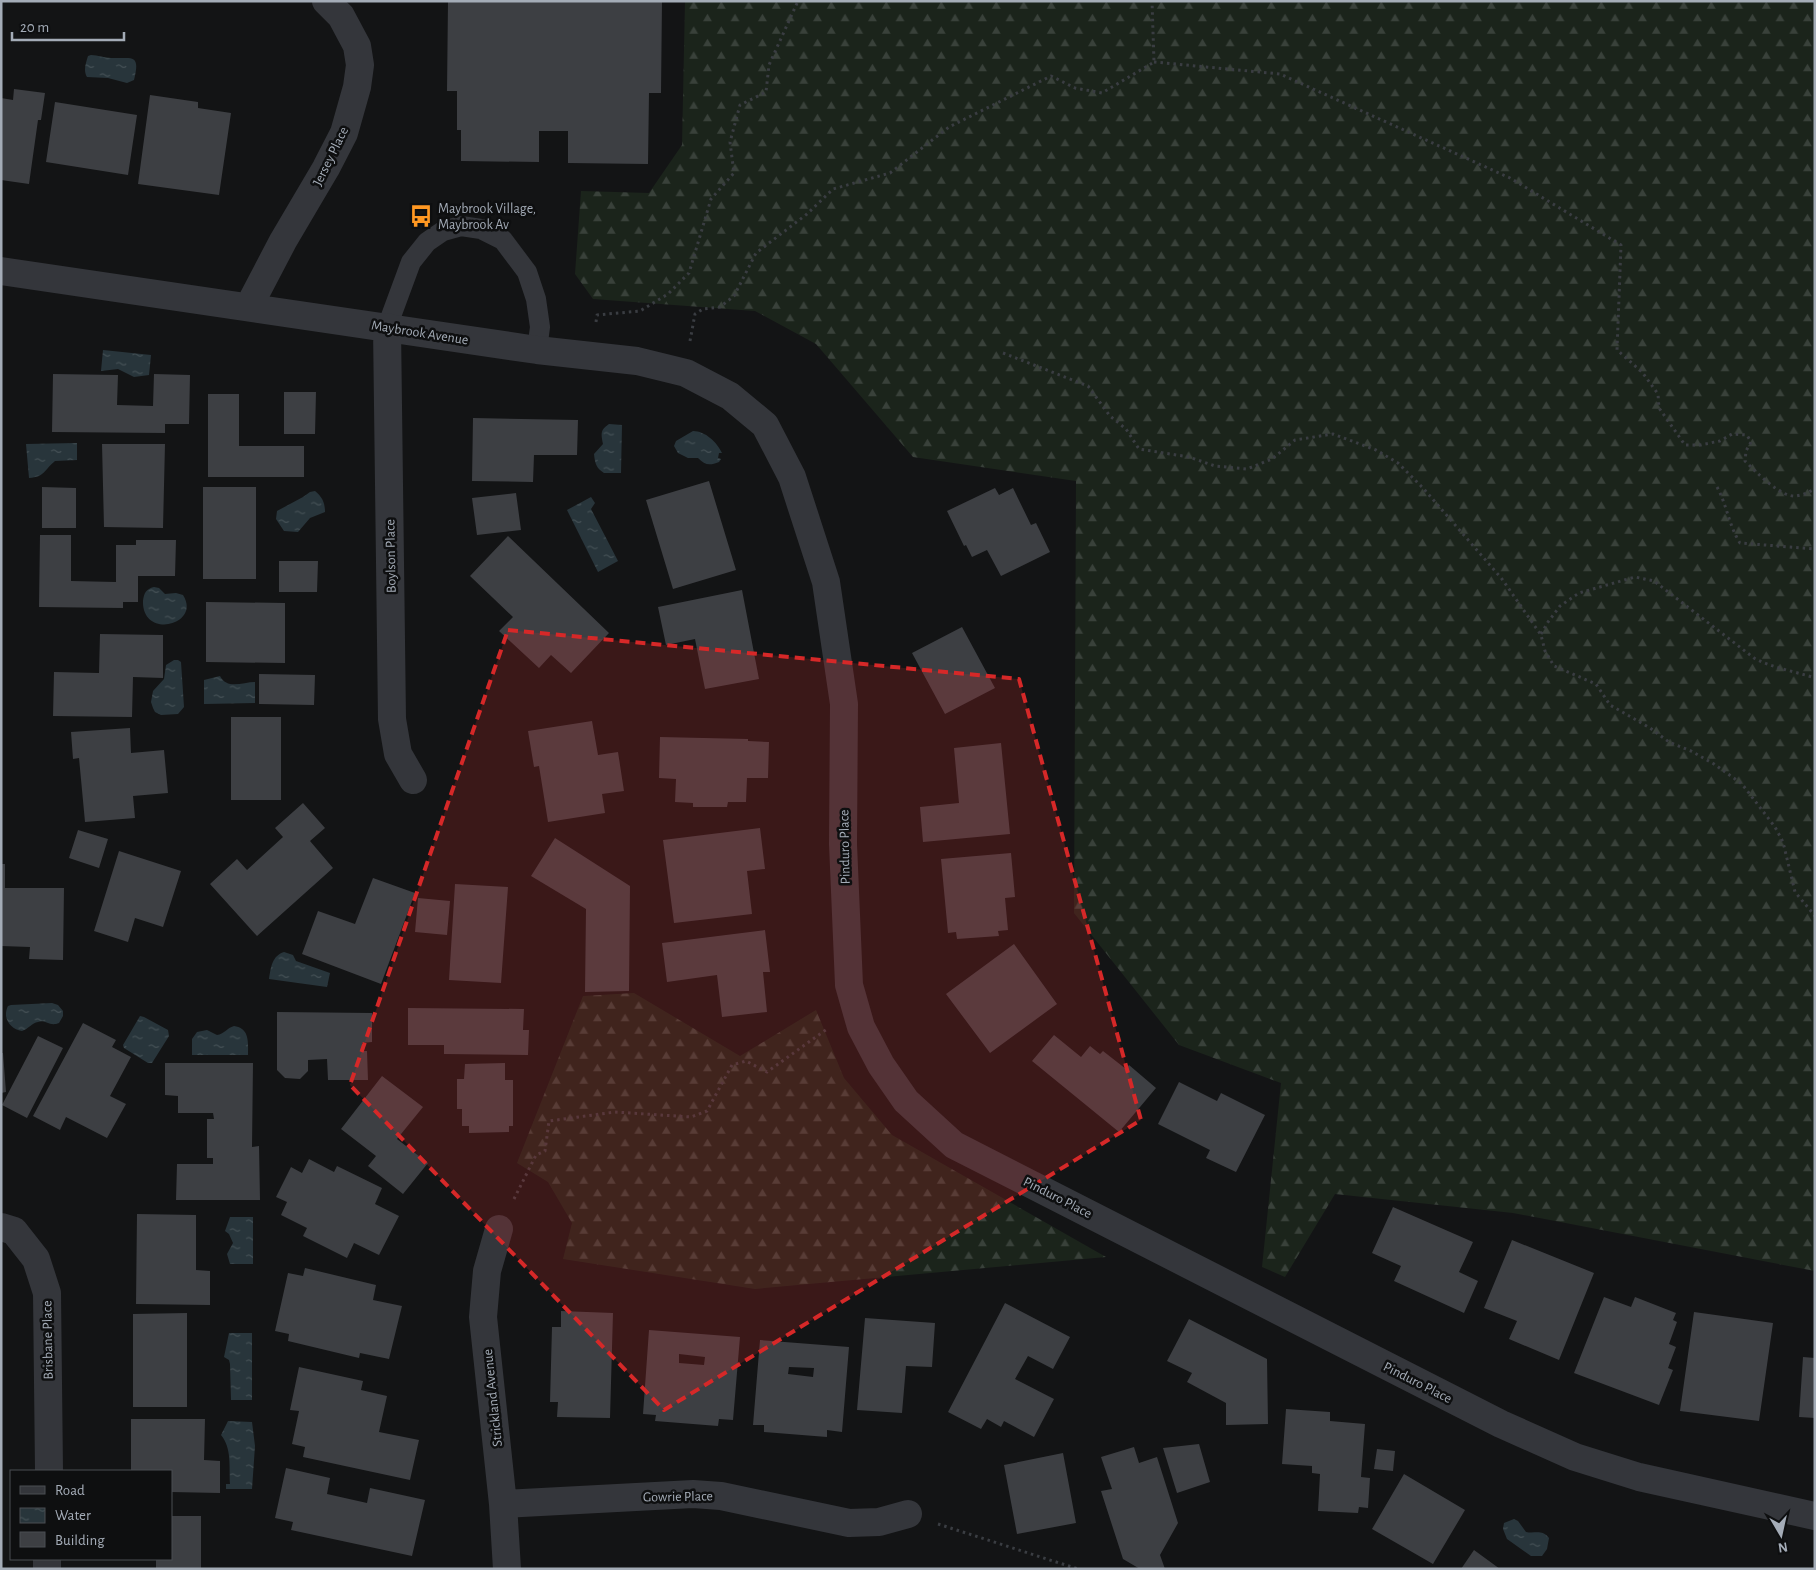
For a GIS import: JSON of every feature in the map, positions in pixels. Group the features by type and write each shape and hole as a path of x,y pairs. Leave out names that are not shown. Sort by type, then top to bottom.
{"street":[{"name":"Jersey Place","path":"249,306 344,133 357,87 360,65 357,46 341,16 326,1"},
{"name":"Maybrook Avenue","path":"1,271 249,306 537,350 637,361 686,373 730,396 765,425 792,477"},
{"name":"Boylson Place","path":"387,327 392,720 398,754 413,780"},
{"name":"Pinduro Place","path":"792,477 826,582 844,704 843,844 849,985 861,1027 881,1065 906,1101 954,1145 1492,1419 1575,1457 1639,1477 1815,1516"},
{"name":"Brisbane Place","path":"1,1227 14,1231 36,1259 46,1293 49,1470"},
{"name":"Strickland Avenue","path":"499,1229 488,1271 483,1317 503,1504 507,1569"},
{"name":"Gowrie Place","path":"503,1504 693,1494 721,1496 849,1523 879,1522 908,1514"}],"lane":[{"path":"387,327 411,262 426,242 443,231 461,226 481,229 503,240 527,272 536,300 540,327 537,350"}],"path":[{"path":"597,315 640,311 668,294 689,273 711,199 734,173 730,142 740,105 766,92 769,65 798,1"},
{"path":"1152,1 1154,62"},
{"path":"694,318 695,314 703,310 720,307 734,296 756,253 807,214 832,189 890,173 949,127 1051,76 1075,88 1102,93 1154,62 1280,74 1510,178 1621,245 1617,350 1642,372 1658,394 1659,408 1685,445 1700,446 1732,434 1747,435 1751,442 1746,451 1745,461 1760,476 1784,494 1795,497 1815,489"},
{"path":"1003,353 1088,386 1110,416 1126,429 1139,449 1188,457 1215,466 1247,469 1272,459 1295,440 1333,434 1376,450 1398,463 1423,488 1502,579 1541,635 1545,651 1554,666 1596,684 1610,705 1650,728 1669,742 1714,764 1742,784 1775,827 1783,842 1796,892 1815,916"},
{"path":"1717,487 1724,501 1735,536 1740,543 1815,549"},
{"path":"1541,635 1560,606 1579,593 1635,577 1654,581 1754,658 1767,665 1815,678"},
{"path":"499,1229 536,1155 545,1151 549,1121 615,1112 691,1117 707,1111 732,1065 746,1061 767,1072 855,1007"},
{"path":"908,1514 1078,1569"}],"highlighted area":[{"path":"508,630 1019,679 1141,1120 664,1410 350,1085"}],"green space":[{"path":"685,1 1815,1 1815,1271 1513,1213 1335,1194 1285,1277 1262,1267 1281,1083 1179,1045 1074,913 1076,481 913,457 816,344 755,311 593,299 575,274 581,191 649,193 682,145"},
{"path":"634,993 740,1056 816,1010 844,1078 892,1135 1106,1257 755,1289 563,1259 572,1223 548,1182 517,1163 583,996"}],"water":[{"path":"88,56 133,59 136,65 134,80 127,83 108,78 87,77 85,66"},
{"path":"103,350 151,355 149,375 134,377 118,369 101,371"},
{"path":"609,424 622,425 621,473 604,473 598,467 595,460 594,454 603,444 603,430"},
{"path":"693,431 706,435 717,445 722,453 719,453 718,458 721,459 719,462 707,464 698,458 688,458 678,453 674,446 676,441"},
{"path":"77,443 77,460 55,461 41,475 29,478 26,444"},
{"path":"315,491 323,500 325,512 310,518 298,532 284,531 276,519 277,511"},
{"path":"591,497 595,503 591,509 618,561 598,572 567,510"},
{"path":"154,587 159,588 165,594 176,593 183,595 187,605 185,614 170,624 160,624 152,621 145,613 143,601 147,590"},
{"path":"174,660 181,662 184,707 178,714 161,715 155,712 151,702 153,691 164,679 166,665"},
{"path":"220,676 227,683 231,684 255,682 255,703 204,704 204,680"},
{"path":"284,952 293,955 296,961 330,973 327,987 269,979 271,966 277,956"},
{"path":"52,1003 58,1005 63,1011 63,1016 59,1023 53,1024 41,1021 22,1031 14,1028 8,1022 6,1010 8,1006"},
{"path":"140,1016 168,1030 169,1036 152,1063 148,1063 124,1048 123,1045"},
{"path":"234,1026 243,1030 247,1037 248,1055 192,1055 192,1039 197,1032 207,1030 217,1035"},
{"path":"230,1217 253,1217 253,1264 230,1264 227,1254 233,1243 229,1234 225,1231"},
{"path":"229,1333 252,1333 252,1400 231,1400 230,1364 229,1360 224,1357"},
{"path":"228,1421 252,1422 255,1446 252,1489 226,1489 226,1484 230,1484 229,1458 225,1440 221,1435"},
{"path":"1514,1519 1518,1521 1526,1532 1541,1533 1549,1538 1547,1549 1542,1556 1531,1556 1507,1539 1503,1529 1504,1523"}],"building":[{"path":"448,1 662,1 661,93 649,93 648,164 568,163 568,131 539,131 539,162 461,161 461,130 457,130 457,91 447,91"},
{"path":"14,89 45,93 41,120 38,120 29,184 1,180 1,98 13,100"},
{"path":"150,95 198,102 198,108 231,113 219,195 138,184"},
{"path":"55,102 137,115 128,175 46,162"},
{"path":"53,374 118,375 117,405 153,406 154,374 190,375 189,424 165,424 165,433 52,432"},
{"path":"284,392 316,392 315,434 284,434"},
{"path":"208,394 239,394 239,446 304,446 304,477 208,477"},
{"path":"473,418 578,420 577,455 534,455 533,482 472,481"},
{"path":"102,444 165,444 163,528 104,527"},
{"path":"709,481 736,570 673,589 646,500"},
{"path":"42,487 76,488 76,528 42,528"},
{"path":"203,487 256,487 256,579 203,579"},
{"path":"995,488 999,495 1013,488 1031,525 1036,523 1050,552 1001,576 987,550 972,557 966,545 964,546 947,511"},
{"path":"516,493 521,530 477,535 472,498"},
{"path":"40,535 71,535 71,581 116,582 116,545 136,545 136,540 176,540 175,576 138,576 138,602 123,602 123,608 39,607"},
{"path":"508,536 609,633 571,673 551,655 539,668 499,631 513,617 470,576"},
{"path":"279,561 318,561 317,592 279,592"},
{"path":"742,590 759,679 705,689 695,639 666,645 658,607"},
{"path":"206,602 285,603 285,663 206,662"},
{"path":"962,627 995,688 945,714 912,653"},
{"path":"100,634 163,635 163,678 133,677 132,717 53,716 54,672 99,673"},
{"path":"259,674 315,675 314,705 259,704"},
{"path":"231,717 281,717 281,800 231,800"},
{"path":"592,721 598,755 618,752 624,791 602,794 605,813 548,822 539,766 534,767 528,731"},
{"path":"130,728 131,753 164,750 168,793 133,796 135,818 85,822 79,758 73,759 71,732"},
{"path":"660,737 748,739 748,741 769,742 768,778 747,778 746,802 728,802 727,807 693,807 693,803 675,802 676,779 659,778"},
{"path":"1001,743 1010,834 923,842 920,807 959,803 954,748"},
{"path":"303,803 325,828 310,841 333,868 257,936 210,884 237,859 247,870 283,837 275,828"},
{"path":"760,828 765,869 747,871 752,914 674,923 663,840"},
{"path":"78,830 108,839 99,868 69,858"},
{"path":"555,838 630,886 629,991 585,992 586,909 531,876"},
{"path":"119,851 181,871 163,927 135,918 128,942 94,931"},
{"path":"1011,853 1015,897 1005,898 1008,930 998,931 999,936 957,939 956,932 948,933 941,859"},
{"path":"1,864 5,864 5,888 64,888 63,960 29,959 30,947 1,946"},
{"path":"373,878 415,893 381,984 302,954 318,911 355,924"},
{"path":"455,884 508,887 501,983 449,980"},
{"path":"418,898 450,901 447,935 415,932"},
{"path":"765,930 770,972 763,972 767,1012 722,1017 717,975 667,982 662,943"},
{"path":"1014,944 1057,1004 990,1053 946,994"},
{"path":"408,1008 524,1009 523,1030 529,1030 528,1055 444,1054 444,1045 408,1045"},
{"path":"277,1012 372,1013 372,1042 362,1043 362,1051 367,1051 368,1080 328,1080 327,1059 308,1060 308,1071 300,1079 285,1078 277,1070"},
{"path":"83,1023 116,1040 112,1047 131,1057 110,1096 126,1104 107,1138 66,1117 60,1130 33,1116"},
{"path":"1054,1035 1081,1057 1090,1046 1100,1054 1103,1051 1126,1069 1129,1065 1156,1088 1119,1132 1032,1061"},
{"path":"38,1036 63,1048 27,1118 2,1105"},
{"path":"1,1053 3,1053 6,1092 1,1093"},
{"path":"165,1063 253,1063 252,1147 259,1146 260,1200 176,1200 177,1164 213,1164 213,1158 207,1158 207,1119 214,1119 213,1113 178,1113 178,1096 165,1095"},
{"path":"505,1063 505,1080 513,1080 513,1126 509,1126 509,1132 469,1133 469,1126 462,1126 462,1109 457,1109 457,1079 464,1079 465,1064"},
{"path":"382,1076 423,1107 397,1139 428,1163 403,1194 368,1166 376,1156 341,1129"},
{"path":"1179,1082 1217,1101 1221,1093 1265,1115 1236,1172 1206,1158 1210,1150 1158,1124"},
{"path":"309,1159 334,1172 337,1166 382,1188 375,1204 399,1216 379,1255 354,1243 347,1258 303,1236 307,1228 281,1215 287,1202 276,1197 291,1167 302,1173"},
{"path":"1393,1207 1473,1242 1459,1272 1478,1281 1464,1313 1394,1281 1401,1266 1372,1253"},
{"path":"137,1214 196,1215 196,1270 210,1271 210,1305 136,1304"},
{"path":"1512,1240 1594,1273 1559,1360 1509,1339 1517,1321 1484,1308"},
{"path":"305,1268 376,1285 373,1300 402,1306 389,1359 360,1353 359,1358 288,1341 289,1334 275,1331 288,1273 303,1276"},
{"path":"1604,1297 1631,1307 1635,1297 1676,1313 1673,1320 1677,1322 1669,1344 1676,1347 1668,1368 1673,1370 1659,1405 1574,1373"},
{"path":"1005,1303 1070,1337 1053,1369 1028,1356 1015,1379 1054,1399 1034,1437 1004,1421 1001,1427 987,1419 981,1429 948,1412"},
{"path":"561,1311 613,1313 610,1418 557,1417 558,1402 550,1402 552,1327 561,1327"},
{"path":"1694,1312 1773,1323 1759,1421 1680,1411"},
{"path":"187,1313 187,1407 133,1407 133,1314"},
{"path":"865,1318 935,1323 932,1367 906,1366 902,1413 857,1410"},
{"path":"1189,1319 1267,1359 1268,1424 1226,1425 1226,1403 1187,1382 1192,1373 1167,1361"},
{"path":"649,1330 740,1337 733,1420 719,1419 718,1426 655,1421 656,1415 643,1414","holes":["679,1354 705,1357 704,1365 679,1363"]},
{"path":"760,1340 849,1347 842,1432 827,1430 827,1437 764,1432 764,1425 753,1425","holes":["789,1367 814,1368 813,1377 788,1374"]},
{"path":"1803,1357 1815,1358 1815,1418 1799,1417"},
{"path":"299,1367 363,1381 361,1390 387,1396 379,1432 419,1440 410,1480 303,1457 305,1447 292,1444 299,1411 290,1410"},
{"path":"1286,1409 1330,1412 1330,1421 1365,1424 1361,1477 1370,1478 1368,1508 1359,1507 1358,1513 1318,1511 1320,1474 1312,1473 1312,1466 1282,1464"},
{"path":"131,1419 205,1419 204,1460 220,1461 220,1493 172,1492 172,1470 131,1470"},
{"path":"1199,1444 1210,1482 1177,1493 1163,1448"},
{"path":"1134,1447 1139,1463 1157,1457 1178,1523 1160,1555 1165,1569 1140,1569 1123,1559 1101,1491 1112,1489 1101,1457"},
{"path":"1377,1449 1395,1451 1393,1471 1374,1469"},
{"path":"1063,1453 1076,1523 1017,1534 1004,1465"},
{"path":"286,1468 330,1478 327,1494 367,1503 370,1488 425,1500 412,1556 291,1530 293,1522 275,1518"},
{"path":"1404,1474 1465,1510 1433,1564 1372,1529"},
{"path":"172,1516 201,1516 201,1569 156,1569 156,1560 172,1560"},
{"path":"1474,1550 1500,1569 1461,1569"}],"place":[{"name":"Maybrook Village, Maybrook Av","path":"421,216"}]}
